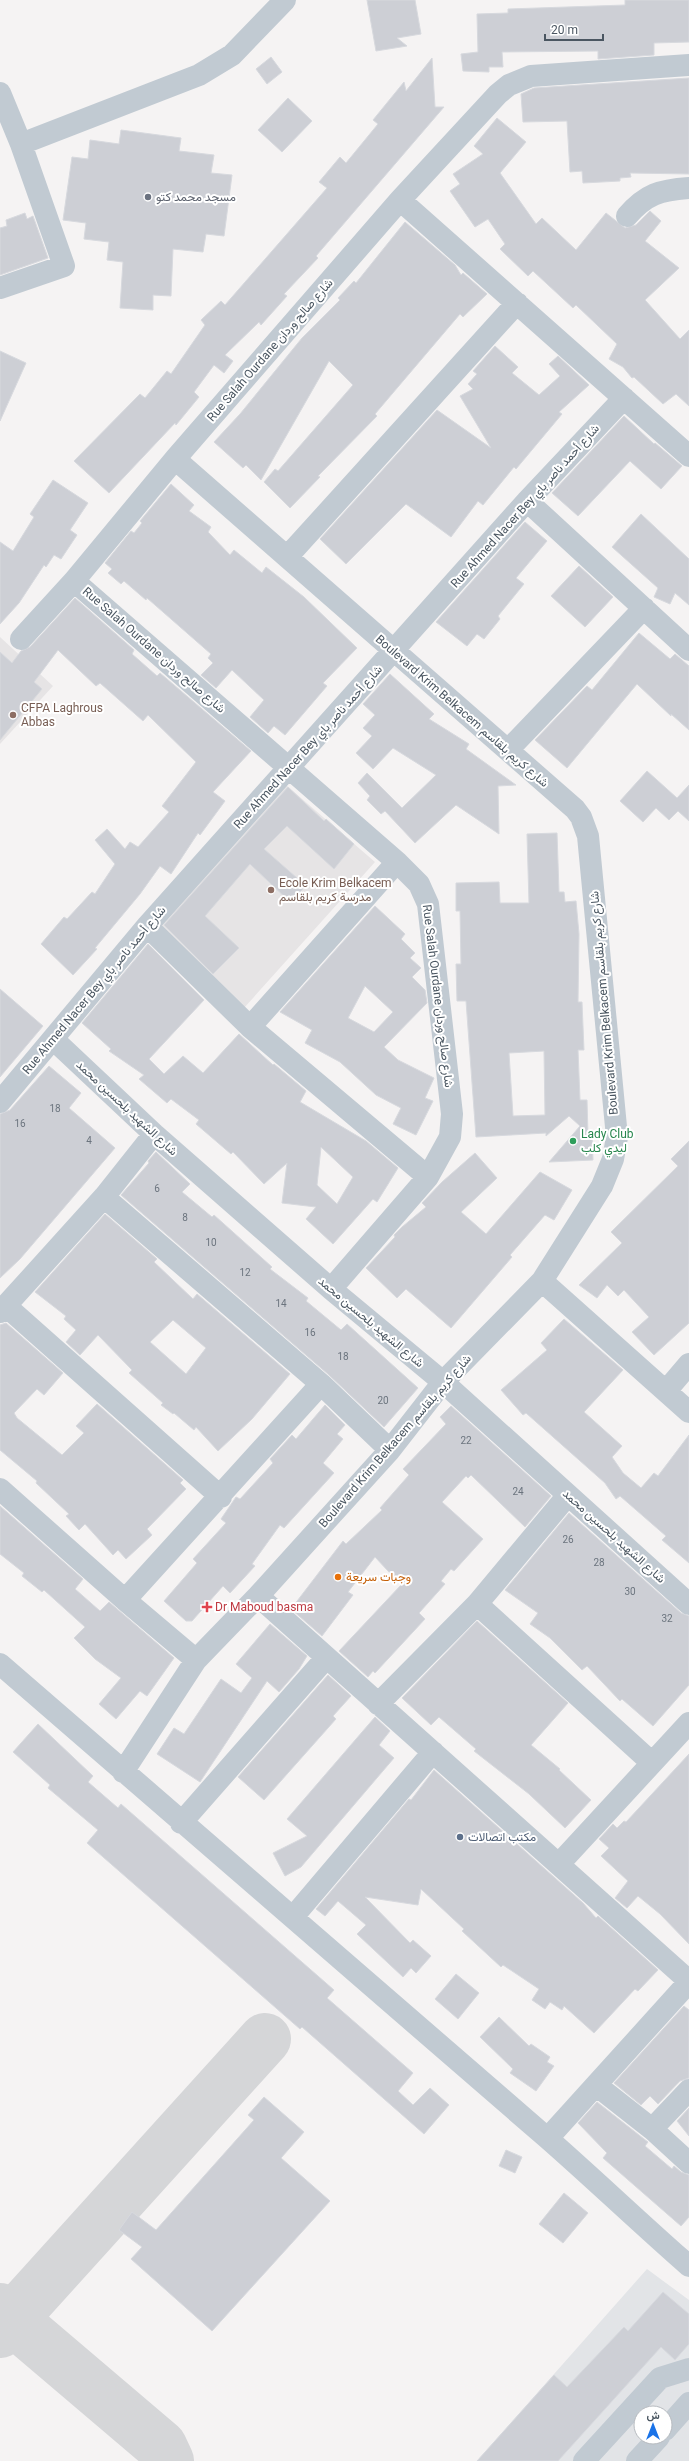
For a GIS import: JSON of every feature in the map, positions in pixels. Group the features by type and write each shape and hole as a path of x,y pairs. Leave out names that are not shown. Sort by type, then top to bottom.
{"street":[{"path":"21,144 199,75 232,55 285,0"},
{"name":"Rue Salah Ourdane شارع صالح وردان","path":"331,1289 428,1178 450,1137 452,1114 430,914 419,884 398,862 74,581 175,459 400,200 478,113 498,94 520,79 531,76 689,65"},
{"path":"0,93 21,144 64,266 0,288"},
{"path":"627,216 641,200 666,189 689,188"},
{"path":"400,200 689,456"},
{"path":"287,557 517,303"},
{"name":"Rue Ahmed Nacer Bey شارع أحمد ناصر باي","path":"0,1102 147,926 528,501 624,398"},
{"name":"Boulevard Krim Belkacem شارع كريم بلقاسم","path":"123,1772 196,1660 258,1596 390,1450 443,1382 542,1281 602,1186 613,1159 617,1137 587,831 576,809 509,749 393,652 175,459"},
{"path":"528,501 689,650"},
{"path":"21,639 74,581"},
{"path":"509,749 644,608"},
{"path":"250,1027 398,862"},
{"path":"147,926 250,1027 428,1178"},
{"name":"شارع الشهيد بلحسين محمد","path":"53,1039 154,1134 331,1289 443,1382 689,1604"},
{"path":"154,1134 104,1197 3,1309 220,1497"},
{"path":"104,1197 321,1384 390,1450"},
{"path":"542,1281 689,1412"},
{"path":"666,1391 689,1364"},
{"path":"125,1600 321,1384"},
{"path":"0,1489 125,1600 196,1660"},
{"path":"378,1704 477,1604 568,1495"},
{"path":"258,1596 559,1864 686,1991 596,2085 548,2138"},
{"path":"477,1604 651,1762"},
{"path":"180,1823 326,1658"},
{"path":"0,1664 180,1823 293,1917 686,2258"},
{"path":"559,1864 651,1762 689,1723"},
{"path":"293,1917 432,1752"},
{"path":"596,2085 652,2130 689,2163"},
{"path":"652,2130 689,2090"},
{"path":"584,2461 660,2378 689,2369"},
{"path":"673,2421 689,2403"},
{"path":"637,2461 651,2445"}],"shaded area":[{"name":"CFPA Laghrous Abbas","path":"0,637 53,686 0,744"},
{"name":"Ecole Krim Belkacem مدرسة كريم بلقاسم","path":"286,785 375,862 244,1008 158,929"},
{"path":"647,2269 689,2300 689,2461 477,2461"}],"building":[{"path":"367,0 415,0 421,34 397,38 407,46 376,51"},
{"path":"625,0 689,0 689,42 654,43 654,55 598,59 598,51 502,52 503,67 489,67 489,72 463,71 461,54 478,52 477,14 508,13 508,9 625,5"},
{"path":"271,57 282,72 267,84 256,69"},
{"path":"432,58 435,107 444,107 316,256 318,258 284,294 287,296 261,325 259,322 225,355 233,361 224,373 214,365 194,392 199,397 176,425 175,423 109,493 74,461 140,394 145,398 167,371 171,374 205,325 201,320 221,301 225,305 327,188 319,182 340,157 346,163 378,124 373,120 404,82 406,91"},
{"path":"689,78 689,174 630,173 631,177 620,178 620,181 583,183 582,171 570,172 567,121 523,122 521,94 534,88"},
{"path":"288,98 312,121 282,152 258,130"},
{"path":"497,118 526,142 500,173 536,224 542,218 576,250 606,213 625,228 636,225 650,211 661,221 645,241 679,268 645,300 680,339 689,330 689,406 676,394 663,404 634,377 632,378 623,367 609,359 617,344 576,305 573,308 533,271 528,276 500,249 505,244 488,219 475,227 450,191 460,184 453,174 483,154 474,146"},
{"name":"مسجد محمد كتو","path":"121,130 181,138 179,151 214,155 211,173 232,175 224,236 206,234 203,252 173,249 171,296 153,295 153,310 120,308 123,262 107,260 109,242 84,239 86,223 63,220 72,157 88,159 90,140 119,144"},
{"path":"25,213 27,219 33,216 48,258 0,275 0,228 7,226 6,220"},
{"path":"405,222 455,265 461,275 463,273 487,294 463,317 460,314 375,414 377,416 318,476 320,477 290,508 264,482 275,469 278,471 353,385 329,361 261,480 246,465 243,468 214,442 240,414 302,338 340,300 338,298 354,281 356,283"},
{"path":"495,346 518,367 512,373 539,395 560,376 549,364 558,356 589,385 559,412 562,414 516,469 514,467 483,505 478,501 451,537 406,504 346,564 320,539 437,410 491,448 460,396 473,389 468,384 477,374 473,371"},
{"path":"0,351 26,363 0,421"},
{"path":"624,416 654,444 655,443 682,466 661,489 630,461 578,516 552,493"},
{"path":"53,480 88,503 70,530 77,535 61,559 54,555 46,567 44,565 19,603 0,624 0,542 13,551 34,517 30,514"},
{"path":"171,484 194,505 189,511 211,527 208,532 230,555 234,550 262,573 266,567 304,597 357,648 323,683 327,686 285,735 274,726 268,733 250,717 264,700 232,670 216,688 201,675 213,663 208,658 211,654 147,598 146,600 124,581 121,584 108,573 112,569 105,563 131,531 134,533 142,523 140,521"},
{"path":"641,514 689,559 689,605 675,593 670,604 654,597 658,588 612,547"},
{"path":"525,522 547,541 516,578 524,584 498,616 500,619 484,639 477,634 467,646 436,622"},
{"path":"579,566 613,597 585,627 551,596"},
{"path":"75,598 134,650 132,654 157,676 160,673 251,751 213,792 225,801 200,835 198,833 171,874 160,866 140,894 95,948 97,949 73,975 41,944 64,917 67,919 92,892 95,894 115,864 95,840 107,829 125,849 130,842 138,847 169,812 162,806 196,762 148,715 143,721 100,683 96,686 58,650 34,682 42,689 0,740 0,652 12,663 21,651 30,647"},
{"path":"639,633 670,659 675,654 689,666 689,730 671,714 671,716 637,684 567,768 535,740 587,686 592,690"},
{"path":"390,674 434,714 429,719 469,744 466,749 516,785 498,786 499,834 456,805 415,843 385,811 381,814 367,800 370,796 358,783 367,773 402,808 436,775 393,748 373,769 356,753 372,736 363,728 375,715 363,704"},
{"path":"647,771 677,798 689,785 689,821 678,811 669,820 656,808 643,822 620,801"},
{"path":"288,787 324,821 326,819 354,844 334,869 287,826 264,849 306,886 290,902 250,864 205,916 239,948 213,974 164,925"},
{"path":"557,833 559,892 564,892 565,902 576,901 579,934 578,1002 582,1002 584,1050 578,1050 580,1100 587,1100 588,1135 592,1135 593,1160 549,1162 580,1126 569,1116 546,1136 546,1133 476,1137 466,1001 457,1001 456,964 461,964 460,911 456,911 456,883 499,882 500,903 529,903 527,834","holes":["544,1051 545,1115 513,1116 509,1053"]},
{"path":"375,906 405,934 401,939 415,953 410,958 421,968 412,977 425,990 427,1003 384,1047 398,1060 434,1078 425,1098 433,1101 416,1135 393,1124 401,1108 376,1095 340,1062 305,1043 312,1030 280,1012","holes":["365,986 393,1012 374,1032 348,1018"]},
{"path":"148,944 204,1000 149,1059 164,1074 183,1056 203,1073 239,1034 273,1065 274,1064 306,1091 300,1102 366,1141 398,1168 377,1202 373,1199 333,1244 306,1219 316,1207 282,1203 287,1163 264,1184 233,1152 231,1154 196,1124 199,1120 171,1099 167,1103 139,1079 144,1075 109,1051 111,1049 82,1023","holes":["321,1147 353,1177 337,1204 317,1185"]},
{"path":"0,989 43,1026 0,1077"},
{"path":"49,1066 81,1093 69,1108 115,1148 20,1259 0,1278 0,1114 10,1110"},
{"path":"689,1141 689,1323 654,1355 632,1332 649,1317 624,1290 618,1296 607,1285 597,1298 579,1285 622,1243 611,1232 678,1166 671,1159"},
{"path":"156,1152 190,1184 182,1192 212,1217 214,1215 272,1267 270,1269 308,1298 306,1301 341,1330 347,1324 418,1388 384,1427 329,1375 121,1195 149,1163 148,1161"},
{"path":"475,1153 497,1178 461,1212 486,1234 540,1172 572,1190 554,1220 545,1215 510,1255 512,1257 451,1328 406,1289 397,1298 366,1268 395,1237 394,1235 426,1207 422,1203 442,1182"},
{"path":"105,1214 157,1259 154,1262 193,1299 197,1294 290,1374 252,1419 218,1451 196,1427 194,1430 174,1413 173,1414 161,1405 163,1403 129,1373 132,1370 98,1335 80,1355 66,1342 76,1330 64,1319 66,1316 35,1292","holes":["173,1320 206,1348 186,1374 150,1342"]},
{"path":"564,1319 623,1370 584,1412 622,1446 612,1457 623,1473 641,1488 654,1473 658,1476 689,1435 689,1563 662,1540 666,1536 620,1496 616,1499 605,1483 526,1413 523,1415 501,1390 547,1350 541,1343"},
{"path":"6,1323 63,1373 44,1395 37,1389 14,1413 17,1418 62,1455 84,1433 76,1426 97,1404 183,1480 180,1483 186,1489 147,1529 152,1535 126,1559 118,1550 113,1555 85,1524 79,1530 66,1516 69,1514 36,1483 37,1481 0,1450 0,1325"},
{"path":"325,1405 345,1425 337,1434 343,1439 323,1463 334,1473 284,1528 280,1525 252,1564 255,1566 230,1593 223,1586 192,1621 186,1621 164,1601 197,1563 193,1559 226,1523 221,1519 236,1497 240,1499 273,1463 270,1459 292,1435 296,1439"},
{"path":"451,1406 551,1496 525,1527 471,1475 468,1478 466,1476 442,1502 483,1539 454,1571 451,1569 441,1581 445,1584 419,1613 425,1619 375,1673 373,1671 368,1677 339,1651 401,1585 375,1557 348,1592 353,1595 322,1636 291,1609 343,1541 346,1544 382,1510 380,1508 409,1475 403,1469 446,1424 440,1417"},
{"path":"0,1506 83,1579 75,1589 100,1611 109,1602 174,1658 147,1696 140,1691 116,1719 99,1704 121,1678 95,1659 74,1638 85,1627 44,1590 42,1592 22,1576 24,1573 0,1554"},
{"path":"569,1513 681,1613 689,1616 689,1685 653,1726 622,1699 620,1701 587,1666 582,1670 550,1638 530,1624 538,1613 505,1590"},
{"path":"477,1621 568,1703 531,1745 560,1769 559,1770 591,1800 565,1828 529,1794 474,1751 476,1749 439,1717 431,1725 402,1698"},
{"path":"270,1624 307,1656 299,1669 279,1692 267,1681 200,1782 157,1754 174,1728 184,1734 221,1679 241,1693 252,1678 236,1664"},
{"path":"328,1675 351,1696 333,1716 336,1719 264,1800 238,1777"},
{"path":"375,1717 390,1731 379,1745 394,1758 301,1867 285,1876 273,1853 307,1836 287,1819"},
{"path":"38,1724 93,1776 88,1782 118,1808 121,1804 334,1990 327,1998 413,2073 398,2091 413,2105 430,2088 449,2105 424,2134 302,2027 300,2029 87,1843 98,1830 48,1788 50,1785 13,1752"},
{"path":"689,1754 689,1944 660,1914 638,1896 627,1908 615,1898 628,1881 601,1856 609,1848 599,1839 613,1824 617,1828 624,1821 626,1822"},
{"path":"434,1770 583,1903 596,1918 598,1916 658,1970 638,1991 635,1989 594,2033 564,2006 562,2010 550,2002 545,2009 532,2000 539,1989 503,1965 501,1967 462,1931 464,1929 421,1889 418,1905 365,1897 410,1943 413,1940 431,1956 416,1973 411,1968 403,1977 357,1934 366,1925 338,1901 325,1916 316,1909 409,1799 411,1800"},
{"path":"456,1974 479,1993 458,2019 435,1999"},
{"path":"684,2006 689,2010 689,2078 680,2081 658,2104 650,2096 641,2105 614,2083"},
{"path":"499,2017 529,2046 531,2044 550,2057 547,2062 554,2066 536,2091 510,2073 513,2069 480,2037"},
{"path":"264,2097 304,2132 281,2158 330,2201 212,2331 131,2259 142,2247 119,2230 132,2212 156,2230 254,2120 248,2115"},
{"path":"597,2102 648,2142 645,2146 672,2169 674,2166 681,2172 689,2175 689,2217 681,2226 603,2158 607,2153 578,2123"},
{"path":"689,2108 689,2136 677,2121"},
{"path":"506,2150 522,2157 515,2173 499,2166"},
{"path":"564,2193 588,2213 563,2243 539,2224"},
{"path":"663,2292 689,2314 689,2344 675,2360 661,2347 558,2461 477,2461 554,2375 567,2387 624,2327 628,2331"}],"taxiway":[{"path":"0,2332 265,2039"},
{"path":"0,2309 161,2446 168,2461"}],"place":[{"name":"مسجد محمد كتو","path":"148,197"},
{"name":"CFPA Laghrous Abbas","path":"13,715"},
{"name":"Ecole Krim Belkacem مدرسة كريم بلقاسم","path":"271,890"},
{"name":"Lady Club ليدي كلب","path":"573,1141"},
{"name":"وجبات سريعة","path":"338,1577"},
{"name":"Dr Maboud basma","path":"207,1607"},
{"name":"مكتب اتصالات","path":"460,1837"}]}
